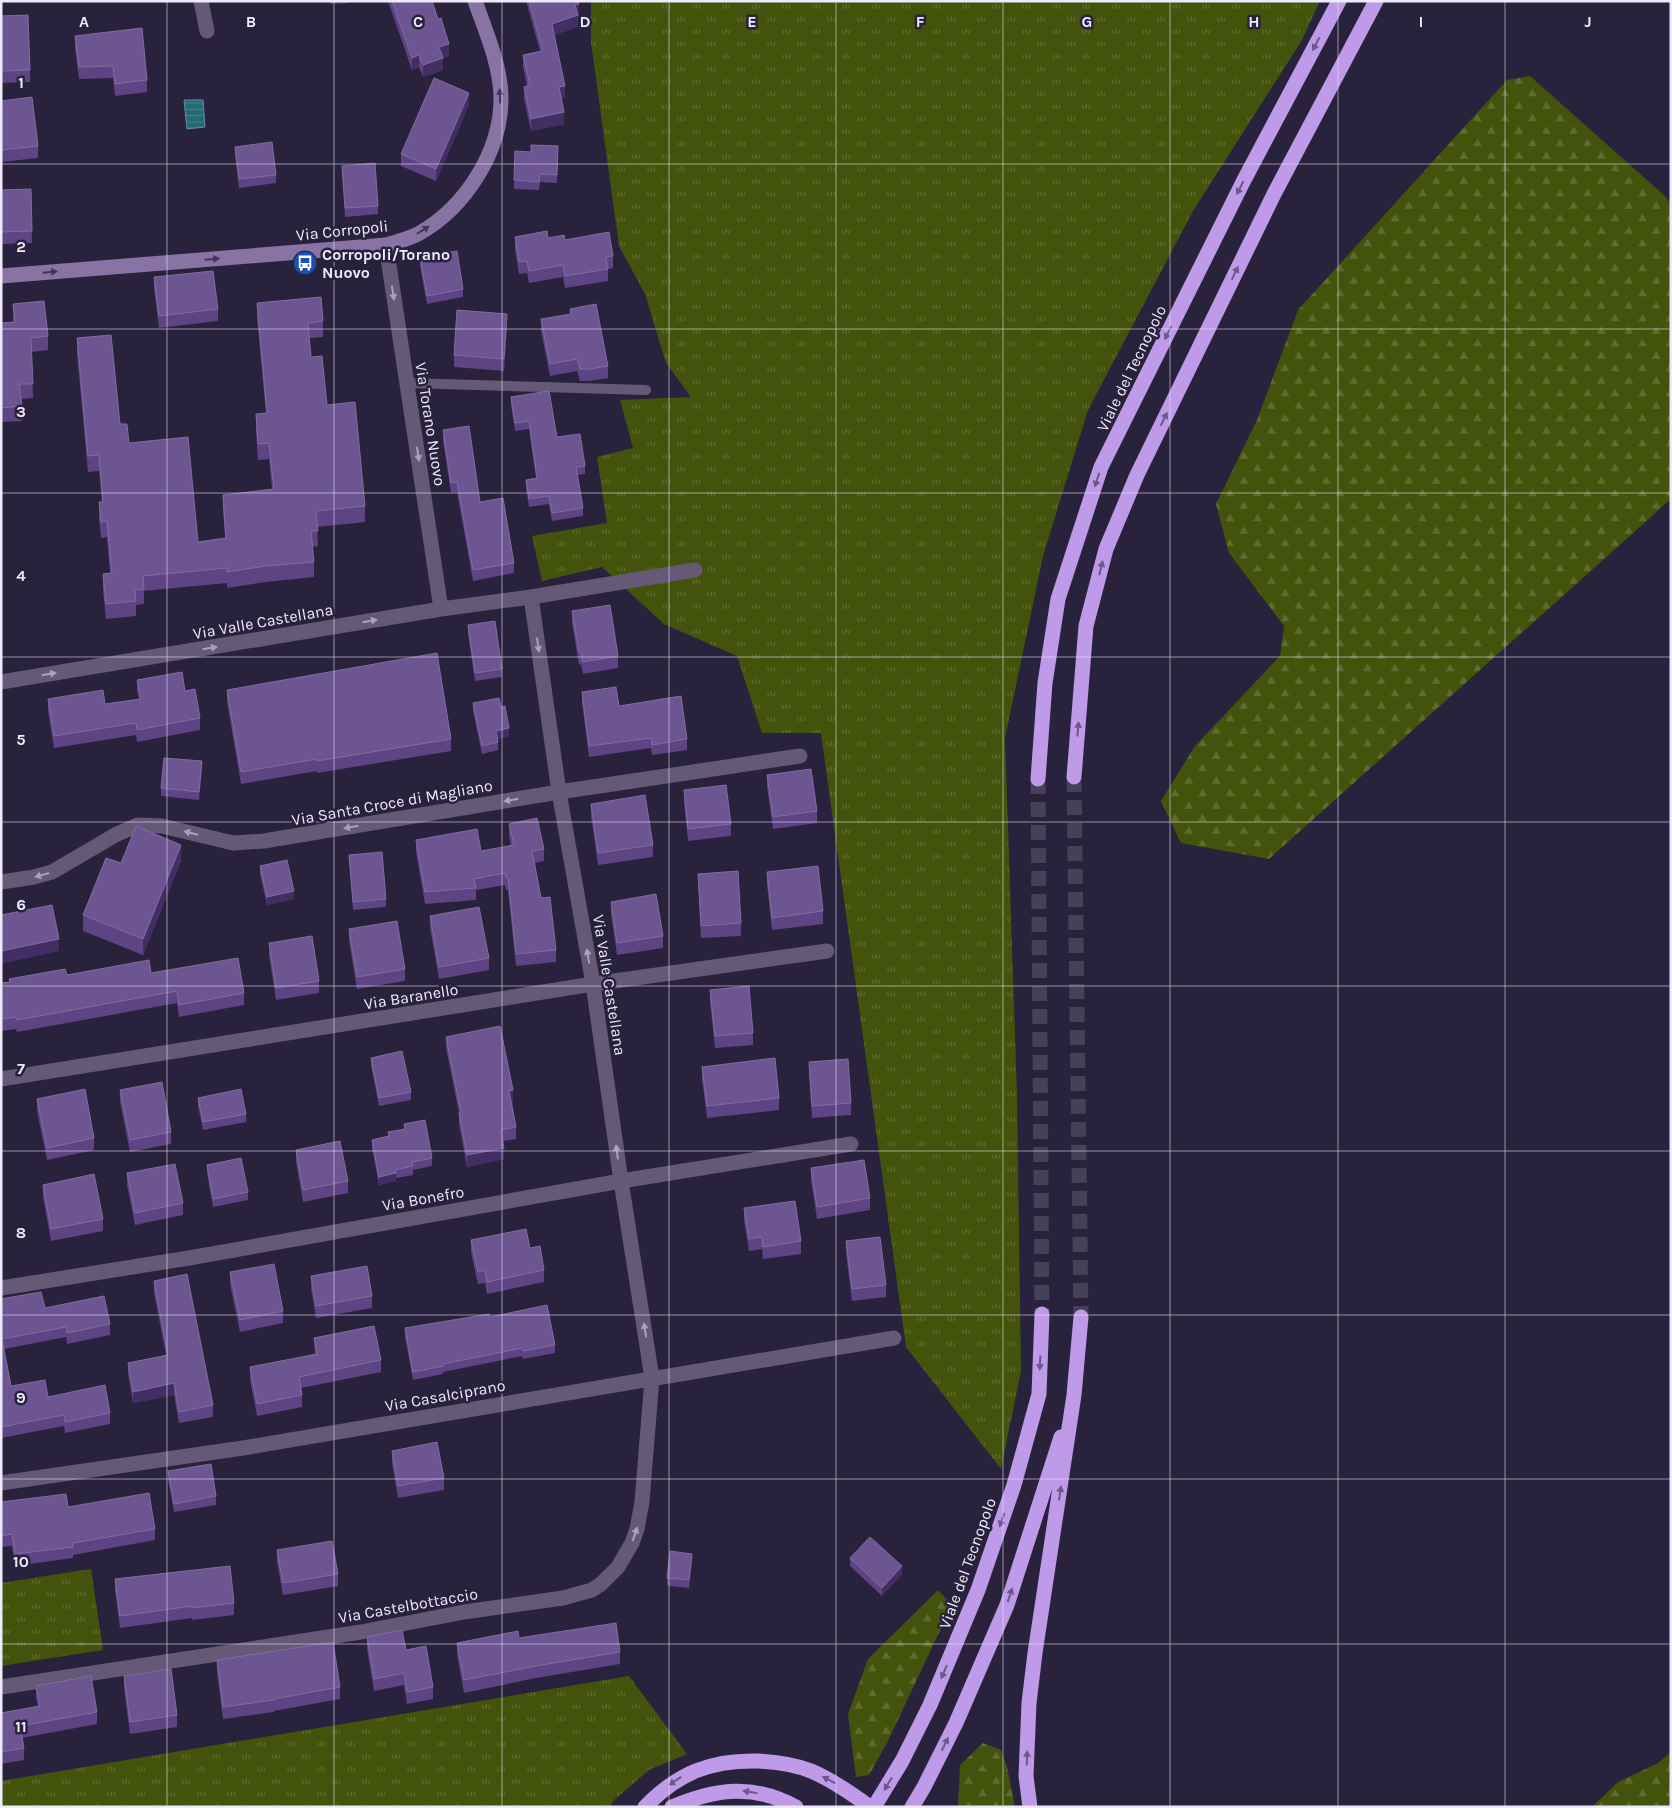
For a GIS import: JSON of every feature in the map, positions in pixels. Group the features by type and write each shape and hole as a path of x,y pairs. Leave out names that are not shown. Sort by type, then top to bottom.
{"highway":[{"name":"Viale del Tecnopolo","path":"1038,779 1045,683 1058,599 1101,467 1243,182 1339,1"},
{"path":"1074,777 1086,626 1106,549 1137,475 1274,194 1376,1"},
{"name":"Viale del Tecnopolo","path":"872,1807 902,1761 930,1705 978,1590 1014,1485 1039,1394 1042,1314"},
{"path":"1030,1807 1026,1776 1029,1703 1074,1395 1082,1317"},
{"path":"912,1807 956,1722 1007,1605 1074,1395"},
{"path":"645,1807 659,1792 679,1778 707,1766 740,1761 774,1762 810,1770 847,1789 872,1807"},
{"path":"672,1807 695,1797 718,1792 743,1790 769,1796 796,1807"}],"street":[{"path":"201,1 208,31"},
{"name":"Via Corropoli","path":"1,276 386,245 410,238 447,213 473,182 499,126 500,85 490,43 475,1"},
{"name":"Via Torano Nuovo","path":"386,245 441,609"},
{"name":"Via Valle Castellana","path":"1,682 441,609 531,597 695,570"},
{"name":"Via Valle Castellana","path":"531,597 560,792 593,984 652,1378"},
{"name":"Via Santa Croce di Magliano","path":"1,882 52,872 117,834 138,826 162,826 237,843 283,838 560,792 800,756"},
{"name":"Via Baranello","path":"1,1079 593,984 827,951"},
{"name":"Via Bonefro","path":"1,1288 189,1258 621,1181 851,1144"},
{"name":"Via Casalciprano","path":"1,1483 252,1446 894,1338"},
{"name":"Via Castelbottaccio","path":"1,1686 361,1632 464,1612 563,1598 592,1590 611,1576 625,1557 638,1530 652,1378"}],"lane":[{"path":"407,383 646,390"}],"green space":[{"path":"591,1 1320,1 1302,40 1193,211 1088,410 1043,556 1005,738 1017,1096 1021,1371 1001,1469 906,1347 821,733 762,733 737,656 664,624 602,567 542,581 532,536 607,523 597,457 633,448 620,400 691,397 666,363 645,294 619,246 591,42"},
{"path":"1530,76 1666,197 1671,205 1671,499 1269,859 1181,843 1161,801 1195,746 1280,656 1284,626 1229,553 1216,504 1257,420 1298,310 1507,80"},
{"path":"91,1569 103,1650 1,1666 1,1583"},
{"path":"938,1590 952,1605 887,1743 869,1775 856,1777 848,1714 868,1659"},
{"path":"629,1676 687,1754 649,1770 613,1801 610,1807 1,1807 1,1781"},
{"path":"983,1743 1001,1750 1007,1767 1015,1807 958,1807 960,1765"},
{"path":"1671,1752 1671,1807 1592,1807 1618,1782 1658,1763"}],"shaded area":[{"path":"184,100 203,100 205,127 187,129"}],"building":[{"path":"392,1 432,1 438,19 441,18 449,44 439,47 443,58 423,65 419,55 412,58"},
{"path":"529,1 578,1 579,4 575,5 578,15 552,24 565,86 559,87 564,112 531,119 524,87 530,85 523,55 543,51"},
{"path":"28,15 30,70 1,71 1,16"},
{"path":"142,28 147,80 115,84 113,66 79,67 75,36"},
{"path":"434,78 469,93 436,169 401,154"},
{"path":"32,97 38,146 1,150 1,101"},
{"path":"272,142 276,175 239,179 235,147"},
{"path":"531,145 558,146 557,175 540,174 539,182 514,180 515,151 531,152"},
{"path":"375,163 378,206 345,208 342,166"},
{"path":"31,189 32,231 1,232 1,190"},
{"path":"547,231 548,238 564,235 565,240 609,232 613,256 606,257 608,269 565,276 563,265 529,271 527,261 519,262 515,237"},
{"path":"457,251 463,289 427,296 420,257"},
{"path":"213,271 218,309 159,316 154,277"},
{"path":"321,297 323,321 308,323 311,357 322,356 327,405 355,402 365,506 316,511 318,531 311,531 314,562 266,566 227,572 227,568 143,576 144,589 135,590 136,601 106,604 103,574 112,573 107,521 101,522 99,502 103,502 99,455 88,456 77,338 111,335 120,424 127,424 129,443 188,437 198,542 226,538 223,495 274,489 269,443 258,444 256,414 267,413 257,303"},
{"path":"44,301 48,336 31,338 33,384 19,384 22,406 1,408 1,323 15,322 13,304"},
{"path":"596,304 608,366 580,369 577,359 550,364 541,319 571,314 570,309"},
{"path":"457,310 507,314 504,359 454,355"},
{"path":"549,391 557,437 580,434 585,466 576,467 583,508 552,513 549,496 529,499 526,480 537,478 529,421 515,423 511,397"},
{"path":"469,426 480,502 503,498 514,563 473,570 457,482 451,483 443,430"},
{"path":"610,605 618,656 583,662 581,652 579,652 572,611"},
{"path":"495,621 502,669 475,673 468,625"},
{"path":"437,653 451,739 241,772 227,690"},
{"path":"182,672 185,691 195,689 200,718 137,730 136,723 54,736 48,699 103,690 105,704 141,699 137,680"},
{"path":"616,687 619,706 681,696 687,739 652,745 651,738 589,746 582,692"},
{"path":"499,698 501,707 505,706 509,728 496,731 498,742 482,746 473,703"},
{"path":"164,758 202,761 199,792 161,788"},
{"path":"811,769 817,811 773,817 767,775"},
{"path":"726,785 731,824 688,829 684,790"},
{"path":"645,795 653,845 598,853 591,804"},
{"path":"537,818 544,849 532,851 541,898 550,897 556,950 516,954 508,878 506,878 505,873 474,879 476,888 425,892 416,840 477,829 481,851 514,845 509,824"},
{"path":"136,826 181,845 143,939 83,915 106,858 121,863"},
{"path":"382,852 386,899 353,902 349,855"},
{"path":"287,860 294,891 267,897 260,866"},
{"path":"818,866 823,911 772,918 767,872"},
{"path":"738,871 741,923 701,926 698,874"},
{"path":"656,894 663,936 617,943 611,902"},
{"path":"52,905 59,939 1,951 1,915"},
{"path":"479,907 489,958 439,967 430,916"},
{"path":"397,921 405,969 357,977 349,929"},
{"path":"312,936 319,981 276,988 269,943"},
{"path":"238,958 244,993 179,1005 177,991 17,1020 16,1017 1,1019 1,983 10,982 9,979 65,969 67,975 149,960 151,973"},
{"path":"749,986 753,1033 715,1036 710,990"},
{"path":"500,1026 513,1090 509,1091 516,1127 501,1130 504,1148 467,1155 459,1113 461,1112 446,1037"},
{"path":"402,1051 411,1092 379,1098 371,1058"},
{"path":"775,1058 779,1098 707,1106 702,1067"},
{"path":"848,1059 851,1103 812,1106 809,1062"},
{"path":"162,1082 171,1132 130,1140 120,1090"},
{"path":"85,1089 94,1138 47,1148 37,1099"},
{"path":"241,1089 246,1114 203,1122 198,1098"},
{"path":"425,1120 432,1158 412,1162 413,1166 395,1170 396,1173 379,1177 372,1140 389,1136 388,1132 405,1129 404,1124"},
{"path":"340,1141 348,1181 303,1190 296,1150"},
{"path":"241,1158 248,1192 213,1199 207,1165"},
{"path":"864,1160 870,1198 817,1207 811,1168"},
{"path":"175,1164 183,1203 135,1213 127,1173"},
{"path":"94,1174 103,1219 51,1229 43,1185"},
{"path":"795,1201 801,1241 763,1247 762,1237 749,1239 744,1208"},
{"path":"526,1229 530,1248 540,1246 544,1270 487,1282 485,1270 478,1272 471,1240"},
{"path":"880,1237 886,1285 852,1289 846,1241"},
{"path":"274,1264 283,1311 240,1320 230,1272"},
{"path":"367,1266 372,1296 316,1306 311,1276"},
{"path":"187,1274 213,1405 179,1412 174,1383 133,1392 128,1363 168,1355 154,1281"},
{"path":"41,1292 45,1308 104,1296 110,1324 67,1333 66,1327 2,1339 11,1386 45,1380 48,1397 105,1385 110,1413 65,1422 64,1415 1,1427 1,1299"},
{"path":"547,1305 555,1345 523,1351 522,1348 413,1372 405,1328 489,1314 490,1317"},
{"path":"374,1326 381,1360 299,1377 302,1395 257,1404 250,1367 317,1354 314,1338"},
{"path":"437,1442 444,1478 398,1486 392,1451"},
{"path":"211,1464 216,1496 174,1504 168,1471"},
{"path":"149,1493 155,1529 73,1543 73,1547 15,1554 12,1534 1,1536 1,1502 66,1494 68,1507"},
{"path":"870,1537 902,1566 882,1588 850,1558"},
{"path":"332,1541 338,1574 283,1583 277,1550"},
{"path":"670,1551 692,1554 689,1580 667,1578"},
{"path":"230,1566 234,1603 192,1608 192,1606 120,1616 115,1579"},
{"path":"616,1623 620,1652 464,1680 457,1643 518,1631 519,1638"},
{"path":"402,1630 406,1650 426,1646 433,1687 407,1692 404,1673 374,1679 367,1637"},
{"path":"333,1642 340,1687 274,1700 223,1707 217,1660"},
{"path":"171,1669 177,1715 130,1722 124,1676"},
{"path":"91,1676 97,1712 20,1726 24,1748 1,1752 1,1713 40,1706 36,1686"}],"tunnel":[{"path":"1074,777 1081,1317"},
{"path":"1038,779 1042,1314"}],"place":[{"name":"Corropoli/Torano Nuovo","path":"305,263"}]}
